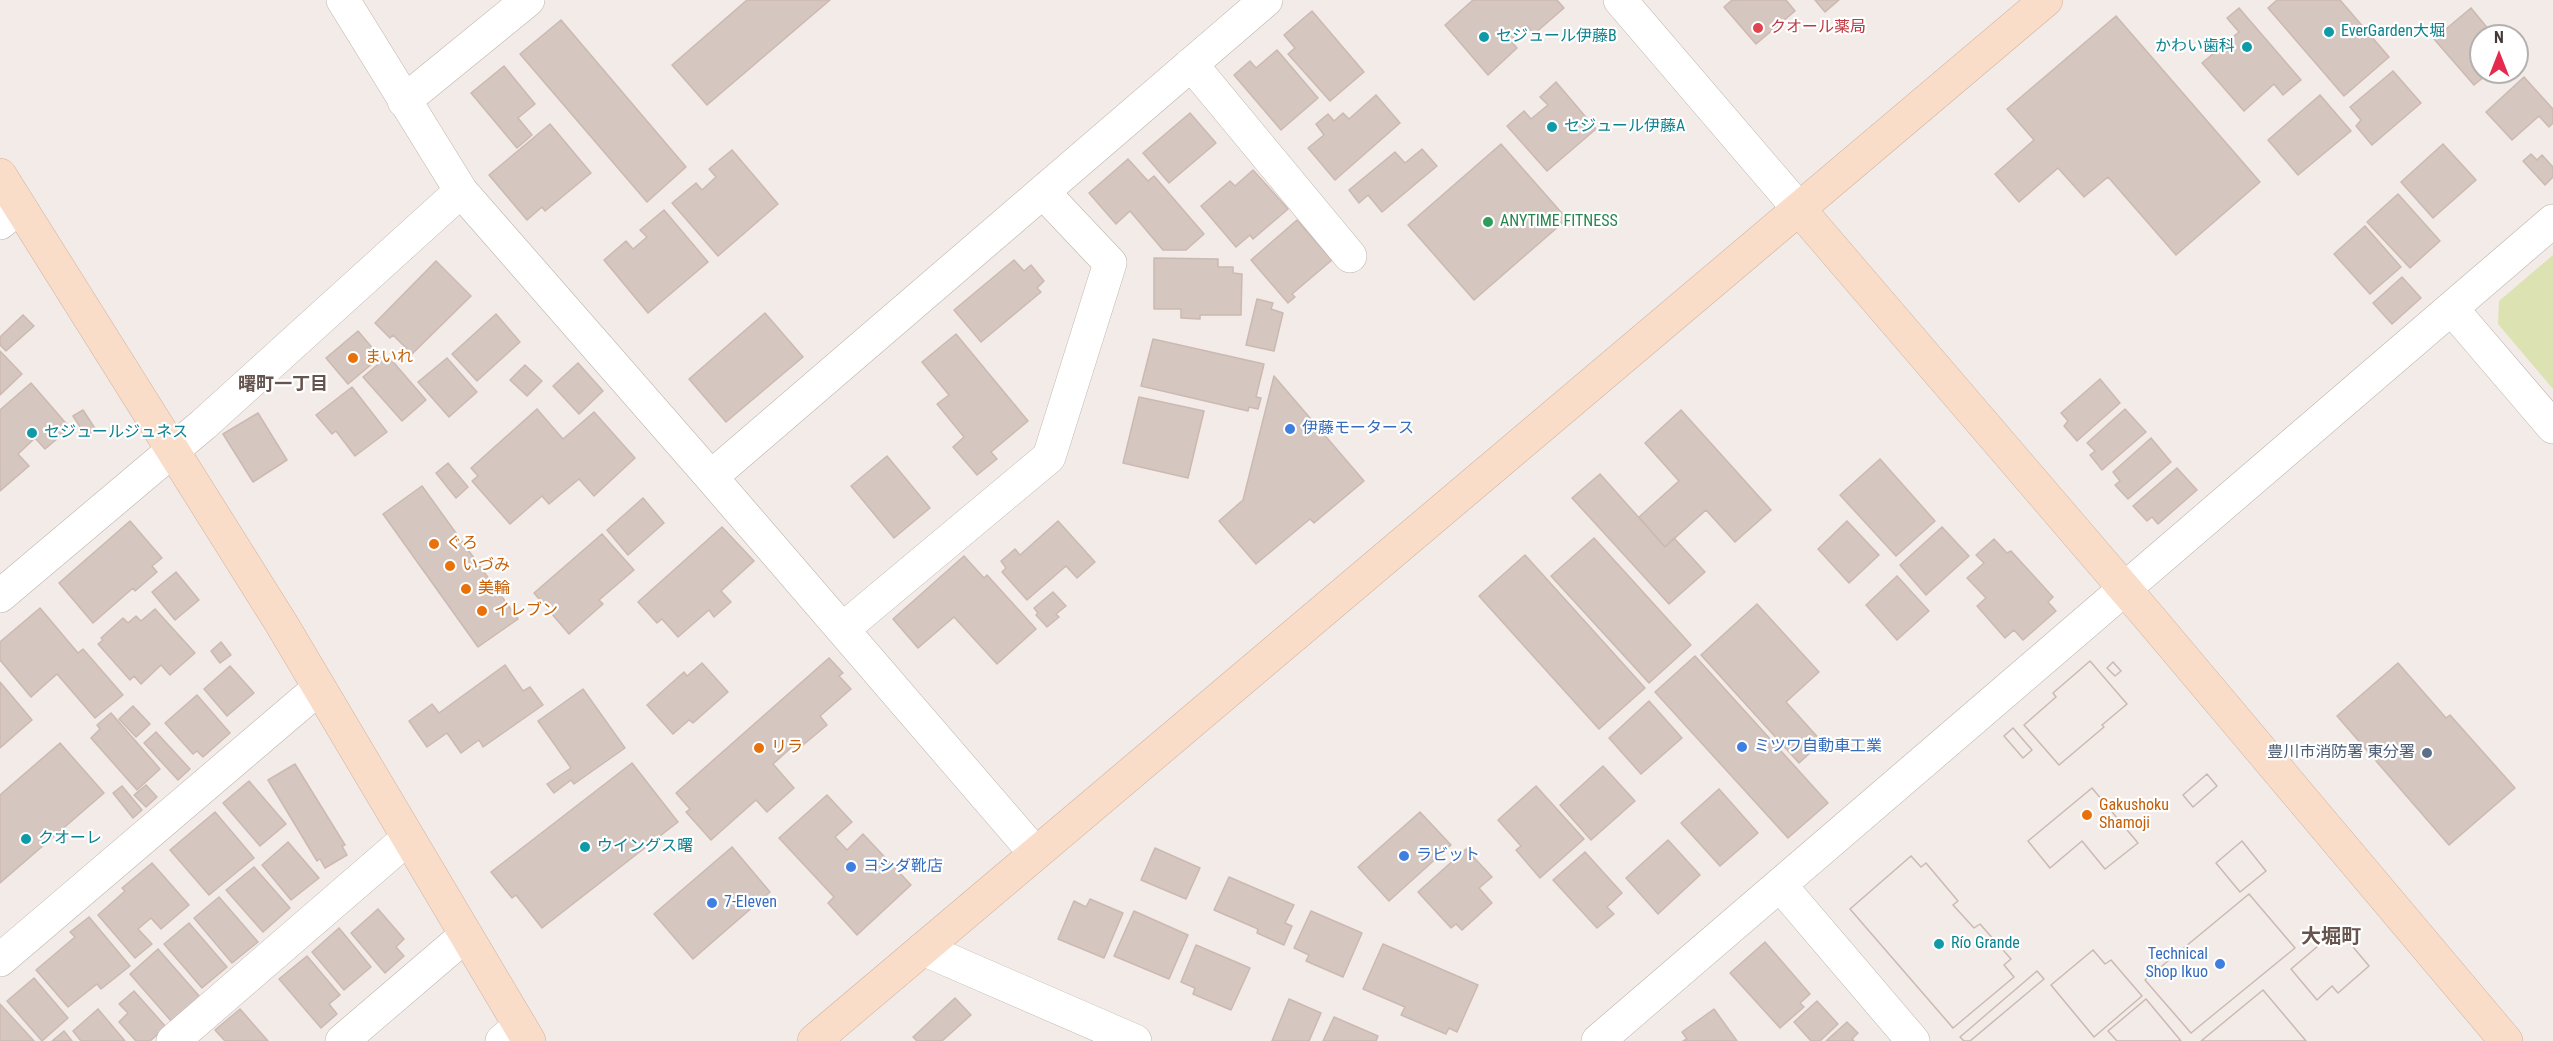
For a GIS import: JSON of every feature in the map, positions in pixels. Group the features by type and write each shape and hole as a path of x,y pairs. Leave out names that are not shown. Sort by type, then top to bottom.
{"street":[{"path":"343,0 461,191 1035,853"},
{"path":"404,101 528,0"},
{"path":"711,477 1266,0"},
{"path":"1620,0 2125,589 2506,1041"},
{"path":"814,1041 2046,0"},
{"path":"1191,64 1350,256"},
{"path":"0,175 10,215 171,451 281,623 466,935 517,1036"},
{"path":"0,596 204,423 461,191"},
{"path":"843,629 1049,457 1110,263 1043,192"},
{"path":"1598,1041 2553,221"},
{"path":"2452,309 2553,427"},
{"path":"0,960 319,688"},
{"path":"173,1041 408,838"},
{"path":"1780,885 1912,1041"},
{"path":"342,1041 466,935"},
{"path":"923,949 1135,1041"}],"green space":[{"path":"2553,255 2553,389 2498,324 2499,301"}],"building":[{"path":"747,0 830,0 707,105 672,65"},
{"name":"セジュール伊藤B","path":"1473,0 1557,0 1564,8 1534,34 1527,26 1510,40 1517,48 1488,75 1445,25"},
{"name":"クオール薬局","path":"1732,0 1786,0 1795,11 1756,44 1724,7"},
{"path":"1815,0 1839,0 1825,12"},
{"name":"EverGarden大堀","path":"2277,0 2340,0 2389,57 2344,96 2268,8"},
{"name":"かわい歯科","path":"2239,8 2301,80 2283,95 2274,84 2244,111 2202,63 2239,32 2227,18"},
{"path":"2471,8 2484,24 2469,24 2469,79 2434,39"},
{"path":"1312,11 1364,72 1330,101 1288,54 1295,48 1284,35"},
{"path":"2116,16 2260,182 2176,255 2108,177 2084,197 2058,168 2019,202 1995,174 2034,140 2007,109"},
{"path":"561,20 686,167 647,202 520,54"},
{"path":"1277,50 1318,98 1281,130 1234,75 1250,61 1256,68"},
{"path":"504,66 535,104 518,118 532,135 517,148 471,93"},
{"path":"2393,71 2421,103 2372,145 2356,126 2361,120 2350,107"},
{"name":"セジュール伊藤A","path":"1556,82 1596,129 1547,171 1507,126 1524,111 1531,119 1548,105 1540,97"},
{"path":"2529,83 2553,109 2553,123 2549,127 2539,116 2512,140 2486,112 2516,84"},
{"path":"1376,95 1400,123 1335,180 1308,148 1324,135 1316,124 1328,114 1334,121 1343,113 1349,119"},
{"path":"2320,95 2351,131 2298,175 2268,140"},
{"path":"1190,113 1216,143 1169,183 1143,153"},
{"path":"550,124 591,173 545,211 542,207 527,220 489,175"},
{"name":"ANYTIME FITNESS","path":"1501,144 1567,219 1474,300 1408,225"},
{"path":"2443,144 2476,180 2433,218 2401,182"},
{"path":"1422,149 1437,166 1382,212 1368,195 1359,203 1349,190 1395,152 1405,163"},
{"path":"732,150 778,204 718,256 672,203 696,183 702,190 716,177 709,169"},
{"path":"2531,154 2537,160 2542,155 2553,167 2553,177 2545,185 2523,161"},
{"path":"1128,159 1148,181 1154,176 1204,234 1186,250 1163,250 1130,211 1116,224 1089,193"},
{"path":"1253,170 1288,209 1253,239 1250,235 1236,247 1201,206 1230,181 1235,186"},
{"path":"2398,194 2440,241 2410,268 2367,222"},
{"path":"664,210 708,262 648,313 604,260 626,241 633,249 647,237 640,230"},
{"path":"1297,220 1332,260 1292,294 1295,297 1288,303 1251,260"},
{"path":"2365,226 2401,267 2370,294 2334,254"},
{"path":"1154,258 1218,259 1218,267 1233,267 1233,273 1242,274 1241,315 1200,315 1200,319 1181,318 1181,309 1154,309"},
{"path":"1014,260 1024,271 1031,265 1044,281 1037,288 1041,292 981,342 954,310"},
{"path":"436,261 471,296 412,354 393,335 390,338 375,323"},
{"path":"2402,277 2421,298 2392,324 2373,303"},
{"path":"1257,299 1273,303 1271,309 1283,313 1274,351 1246,345"},
{"path":"765,313 803,357 726,422 689,379"},
{"path":"496,314 520,342 477,381 452,354"},
{"path":"23,315 34,326 6,351 0,345 0,337"},
{"name":"まいれ","path":"358,331 380,357 348,384 326,358"},
{"path":"956,334 1028,421 991,452 997,459 977,475 953,447 964,437 937,404 949,395 922,362"},
{"path":"1153,339 1264,364 1256,397 1261,398 1258,409 1249,407 1248,411 1141,386"},
{"path":"0,351 22,374 0,395"},
{"path":"388,356 426,400 402,421 363,377"},
{"path":"447,358 477,392 449,417 418,382"},
{"path":"578,363 603,391 579,414 553,386"},
{"path":"525,365 542,381 527,396 510,380"},
{"name":"伊藤モータース","path":"1274,376 1364,481 1314,523 1310,519 1256,564 1219,521 1243,500"},
{"path":"2100,379 2120,403 2077,441 2064,426 2068,421 2061,413"},
{"name":"セジュールジュネス","path":"31,383 70,428 45,449 35,438 18,454 29,466 0,491 0,410"},
{"path":"352,387 387,432 355,456 336,431 332,434 316,415"},
{"path":"1139,397 1204,411 1188,478 1123,463"},
{"path":"537,409 563,439 594,412 635,458 594,496 579,479 549,504 542,496 510,524 472,481 478,476 471,468"},
{"path":"2125,409 2146,432 2102,470 2090,455 2095,451 2087,443"},
{"path":"83,410 96,430 86,436 73,416"},
{"path":"1681,410 1771,510 1735,542 1706,510 1665,547 1639,517 1679,481 1645,443"},
{"path":"258,413 287,460 253,482 223,434"},
{"path":"2151,438 2171,462 2128,499 2115,485 2120,481 2113,472"},
{"path":"887,456 930,508 894,538 851,486"},
{"path":"1880,459 1935,521 1896,556 1840,495"},
{"path":"448,463 468,487 456,498 436,473"},
{"path":"2177,468 2197,490 2158,524 2152,517 2147,521 2133,506"},
{"path":"1600,474 1665,547 1674,538 1705,572 1669,604 1572,498"},
{"path":"422,486 518,619 478,647 383,514"},
{"path":"643,498 664,523 628,555 607,530"},
{"path":"130,521 162,558 152,566 157,572 135,591 133,588 93,623 59,583"},
{"path":"1058,521 1095,562 1077,578 1066,566 1027,600 1002,572 1006,568 1001,561 1015,549 1020,555"},
{"path":"1847,521 1879,555 1849,583 1818,549"},
{"path":"722,527 754,561 721,591 731,602 714,617 709,610 678,637 662,619 657,623 638,602"},
{"path":"1942,527 1969,556 1926,595 1900,565"},
{"path":"602,534 634,570 599,600 603,604 569,634 534,593"},
{"path":"1594,538 1691,645 1649,683 1551,576"},
{"path":"1994,539 2007,553 2011,551 2053,597 2048,602 2056,611 2023,640 2014,630 2005,638 1977,606 1986,598 1967,578 1984,563 1976,555"},
{"path":"1525,555 1645,688 1599,729 1479,596"},
{"path":"964,556 984,578 987,575 1036,629 997,664 954,617 918,648 893,619"},
{"path":"176,572 199,600 175,620 152,592"},
{"path":"1897,576 1929,611 1897,640 1866,605"},
{"path":"1053,592 1066,606 1056,614 1059,617 1047,627 1036,615 1038,613 1034,608"},
{"path":"1757,604 1819,672 1786,702 1822,742 1799,763 1701,655"},
{"path":"40,608 78,653 83,649 123,695 95,718 57,674 31,697 0,660 0,642"},
{"path":"155,609 195,653 170,675 161,665 141,684 134,676 130,680 98,644 103,640 101,638 123,618 128,623 136,616 141,621"},
{"path":"221,642 231,655 220,663 211,651"},
{"name":"ミツワ自動車工業","path":"1695,656 1828,803 1788,838 1655,692"},
{"name":"リラ","path":"829,658 843,673 839,676 851,689 820,716 827,725 797,750 793,746 773,764 794,788 767,812 756,800 711,840 686,812 690,809 676,793"},
{"path":"2090,661 2127,704 2059,765 2024,725 2056,697 2053,693"},
{"path":"2090,661 2127,704 2059,765 2024,725 2056,697 2053,693"},
{"path":"2113,662 2121,671 2115,676 2107,668"},
{"path":"2113,662 2121,671 2115,676 2107,668"},
{"path":"702,663 728,692 693,723 689,720 673,734 647,705 684,672 687,676"},
{"name":"豊川市消防署 東分署","path":"2398,663 2446,718 2450,715 2515,788 2449,845 2337,716"},
{"path":"505,665 523,691 530,687 543,705 483,747 479,740 461,753 447,733 427,747 409,721 432,704 439,713"},
{"path":"230,666 254,693 227,716 204,689"},
{"path":"0,682 32,720 0,748"},
{"path":"583,689 625,748 574,784 571,780 554,793 547,784 571,768 538,721"},
{"path":"197,695 230,733 203,757 197,751 193,754 165,723"},
{"path":"1649,701 1682,738 1641,774 1609,738"},
{"path":"133,706 150,724 136,737 119,719"},
{"path":"111,713 160,769 137,790 91,738 100,729 97,725"},
{"path":"2013,728 2032,750 2023,758 2004,736"},
{"path":"2013,728 2032,750 2023,758 2004,736"},
{"path":"156,732 190,769 178,780 144,743"},
{"name":"クオーレ","path":"60,743 104,793 0,883 0,795"},
{"name":"ウイングス曙","path":"632,763 678,822 542,928 516,895 512,898 491,872"},
{"path":"295,764 345,845 342,846 347,855 325,868 320,859 317,861 268,780"},
{"path":"1603,766 1635,801 1591,840 1560,805"},
{"path":"2207,774 2217,786 2193,807 2183,795"},
{"path":"2207,774 2217,786 2193,807 2183,795"},
{"path":"249,781 286,824 260,846 223,803"},
{"path":"146,785 157,797 146,807 134,795"},
{"path":"122,786 142,810 133,818 113,793"},
{"path":"1536,786 1584,839 1540,878 1516,850 1521,846 1498,820"},
{"name":"Gakushoku Shamoji","path":"2092,788 2138,843 2105,869 2082,841 2050,868 2028,841"},
{"name":"Gakushoku Shamoji","path":"2092,788 2138,843 2105,869 2082,841 2050,868 2028,841"},
{"path":"1719,789 1758,833 1720,866 1681,823"},
{"name":"ヨシダ靴店","path":"827,795 852,822 835,837 847,850 863,834 911,885 857,935 828,903 834,897 779,838"},
{"path":"215,812 254,858 209,895 170,850"},
{"name":"ラビット","path":"1420,812 1451,845 1389,901 1358,867"},
{"path":"1668,840 1700,875 1658,914 1626,878"},
{"path":"2242,841 2266,871 2240,892 2216,863"},
{"path":"2242,841 2266,871 2240,892 2216,863"},
{"path":"288,842 319,878 291,900 262,865"},
{"name":"7-Eleven","path":"732,847 770,892 693,959 654,914"},
{"path":"1155,848 1200,868 1186,899 1141,880"},
{"path":"1466,849 1492,877 1479,888 1492,903 1462,930 1456,924 1451,928 1418,892"},
{"path":"1585,852 1622,893 1607,907 1614,914 1597,928 1553,880"},
{"name":"Río Grande","path":"1911,856 1921,867 1926,863 1958,901 1953,905 1974,928 1980,924 2011,959 2004,965 2014,977 1953,1028 1850,909"},
{"name":"Río Grande","path":"1911,856 1921,867 1926,863 1958,901 1953,905 1974,928 1980,924 2011,959 2004,965 2014,977 1953,1028 1850,909"},
{"path":"152,863 189,905 161,929 151,918 138,929 152,944 135,958 98,915 125,891 122,888"},
{"path":"254,867 290,908 263,932 226,890"},
{"path":"1229,877 1294,905 1285,923 1292,926 1284,945 1257,933 1258,929 1214,910"},
{"name":"Technical Shop Ikuo","path":"2249,894 2295,948 2191,1033 2145,980"},
{"name":"Technical Shop Ikuo","path":"2249,894 2295,948 2191,1033 2145,980"},
{"path":"219,897 258,942 232,963 194,918"},
{"path":"1090,899 1123,913 1104,958 1058,939 1074,901 1086,907"},
{"path":"378,909 404,939 396,947 404,956 385,973 351,933"},
{"path":"1134,911 1188,935 1169,979 1114,956"},
{"path":"1311,911 1362,933 1343,977 1306,961 1309,955 1294,948"},
{"path":"89,917 130,966 101,989 97,984 68,1007 36,970 75,937 70,932"},
{"path":"189,923 227,967 202,988 164,944"},
{"path":"339,928 371,967 344,990 312,952"},
{"path":"2338,929 2369,966 2338,993 2332,986 2317,1000 2291,969"},
{"path":"2338,929 2369,966 2338,993 2332,986 2317,1000 2291,969"},
{"path":"1765,942 1810,994 1800,1003 1804,1007 1780,1028 1730,973"},
{"path":"1383,944 1478,985 1457,1032 1449,1028 1446,1034 1401,1015 1405,1007 1363,989"},
{"path":"1196,945 1250,968 1231,1010 1193,994 1195,988 1181,982"},
{"path":"158,949 200,997 172,1022 130,974"},
{"path":"2093,950 2105,964 2111,960 2142,996 2094,1037 2051,985"},
{"path":"2093,950 2105,964 2111,960 2142,996 2094,1037 2051,985"},
{"path":"307,956 340,995 329,1004 337,1014 321,1028 279,979"},
{"path":"2037,971 2044,979 1970,1041 1964,1041 1960,1037"},
{"path":"2037,971 2044,979 1970,1041 1964,1041 1960,1037"},
{"path":"34,978 68,1018 42,1041 7,1001"},
{"path":"2263,990 2306,1041 2201,1041"},
{"path":"2263,990 2306,1041 2201,1041"},
{"path":"134,991 166,1027 150,1041 136,1041 119,1022 128,1013 119,1004"},
{"path":"955,998 971,1015 942,1041 917,1041 913,1037"},
{"path":"1289,999 1321,1013 1309,1041 1272,1041"},
{"path":"2146,999 2181,1041 2117,1041 2108,1031"},
{"path":"2146,999 2181,1041 2117,1041 2108,1031"},
{"path":"1817,1001 1838,1024 1820,1041 1811,1041 1794,1022"},
{"path":"0,1004 34,1041 0,1041"},
{"path":"98,1009 125,1041 81,1041 73,1031"},
{"path":"240,1009 268,1041 225,1041 215,1030"},
{"path":"1714,1009 1737,1041 1683,1041 1687,1039 1682,1032"},
{"path":"1334,1017 1378,1036 1376,1041 1323,1041"},
{"path":"1847,1022 1858,1033 1852,1039 1854,1041 1826,1041"},
{"path":"64,1031 72,1041 52,1041"}],"place":[{"name":"クオール薬局","path":"1758,28"},
{"name":"EverGarden大堀","path":"2329,32"},
{"name":"セジュール伊藤B","path":"1484,37"},
{"name":"かわい歯科","path":"2247,47"},
{"name":"セジュール伊藤A","path":"1552,127"},
{"name":"ANYTIME FITNESS","path":"1488,222"},
{"name":"まいれ","path":"353,358"},
{"name":"伊藤モータース","path":"1290,429"},
{"name":"セジュールジュネス","path":"32,433"},
{"name":"ぐろ","path":"434,544"},
{"name":"いづみ","path":"450,566"},
{"name":"美輪","path":"466,589"},
{"name":"イレブン","path":"482,611"},
{"name":"ミツワ自動車工業","path":"1742,747"},
{"name":"リラ","path":"759,748"},
{"name":"豊川市消防署 東分署","path":"2427,753"},
{"name":"Gakushoku Shamoji","path":"2087,815"},
{"name":"クオーレ","path":"26,839"},
{"name":"ウイングス曙","path":"585,847"},
{"name":"ラビット","path":"1404,856"},
{"name":"ヨシダ靴店","path":"851,867"},
{"name":"7-Eleven","path":"712,903"},
{"name":"Río Grande","path":"1939,944"},
{"name":"Technical Shop Ikuo","path":"2220,964"}],"district":[{"name":"曙町一丁目","path":"283,385"},
{"name":"大堀町","path":"2331,938"}]}
